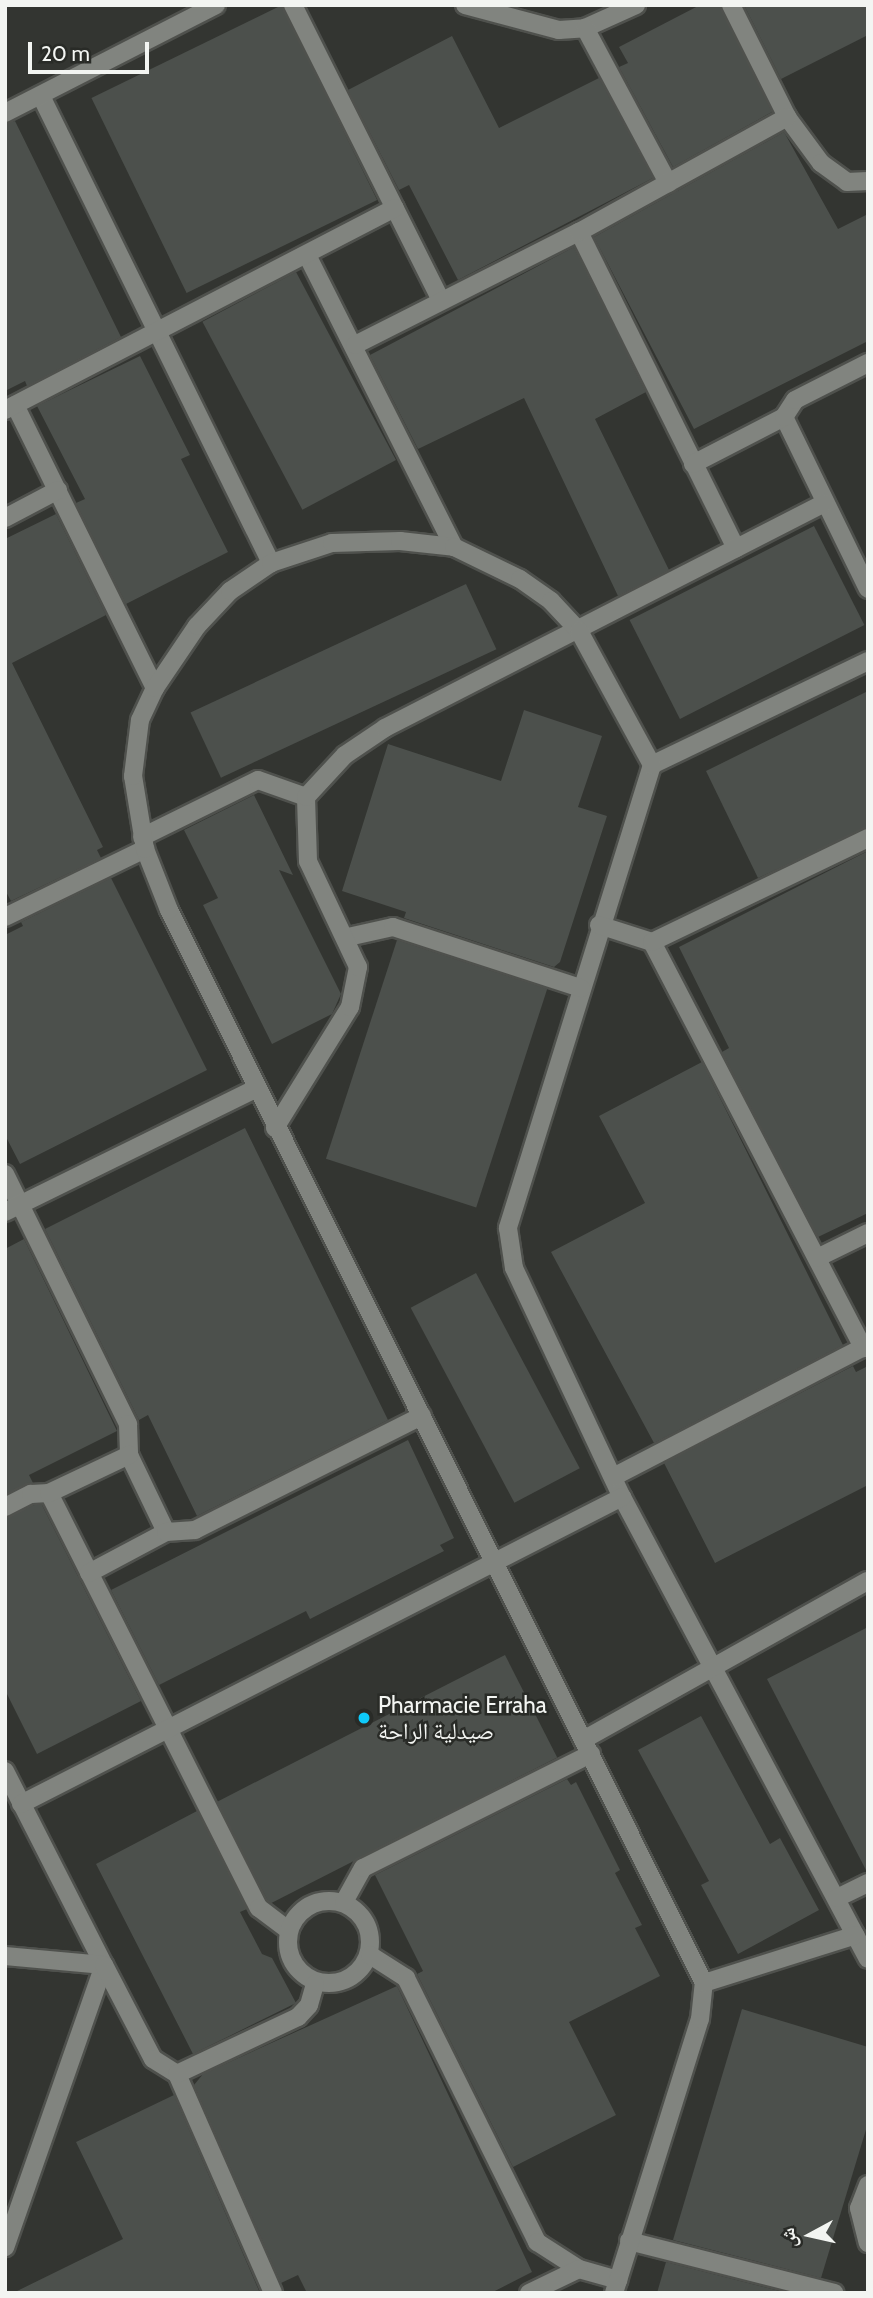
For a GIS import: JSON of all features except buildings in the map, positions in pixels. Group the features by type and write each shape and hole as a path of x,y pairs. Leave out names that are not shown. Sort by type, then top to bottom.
{"street":[{"path":"5,113 216,5"},
{"path":"293,5 440,300"},
{"path":"465,5 535,27 586,27 636,5"},
{"path":"731,5 787,117 837,178 868,181"},
{"path":"586,27 668,183"},
{"path":"41,96 160,331 271,563"},
{"path":"355,345 579,232 787,117"},
{"path":"155,688 58,490 10,407 395,208"},
{"path":"579,232 736,548"},
{"path":"307,255 355,345 454,547"},
{"path":"693,464 784,416 794,400 868,363"},
{"path":"784,416 868,589"},
{"path":"5,518 58,490"},
{"path":"275,1128 350,1007 358,967 348,937 308,861 306,797 345,755 385,728 579,632 825,503"},
{"path":"370,1955 405,1978 537,2242 579,2269 616,2286 700,2019 704,1983 492,1562 422,1416 255,1089 144,843 133,776 140,720 155,688 205,617 230,591 271,563 331,544 400,541 454,547 520,579 579,632 652,765"},
{"path":"868,661 652,765 599,925 508,1227 508,1246 622,1497 717,1668 868,1959"},
{"path":"5,917 258,780 306,797"},
{"path":"599,925 652,942 868,838"},
{"path":"348,937 393,927 581,988"},
{"path":"613,1477 865,1347 652,942"},
{"path":"13,1208 255,1089"},
{"path":"5,1174 13,1208 128,1424 129,1455 166,1532"},
{"path":"817,1258 868,1233"},
{"path":"89,1573 166,1532 195,1531 422,1416"},
{"path":"5,1507 32,1494 49,1493 129,1455"},
{"path":"49,1493 165,1729 259,1908 287,1929 291,1962 315,1984 348,1981 370,1955 367,1923 344,1902 310,1904 287,1929"},
{"path":"21,1804 622,1497"},
{"path":"344,1902 363,1868 587,1747 868,1581"},
{"path":"5,1771 153,2059 177,2074 273,2293"},
{"path":"838,1898 868,1883"},
{"path":"704,1983 856,1935"},
{"path":"5,1956 104,1965"},
{"path":"5,2247 104,1965"},
{"path":"177,2074 298,2017 309,2005 315,1984"},
{"path":"868,2185 859,2208 868,2243"},
{"path":"629,2241 835,2293"},
{"path":"529,2293 579,2269"}],"place":[{"name":"Pharmacie Erraha صيدلية الراحة","path":"364,1718"}]}
